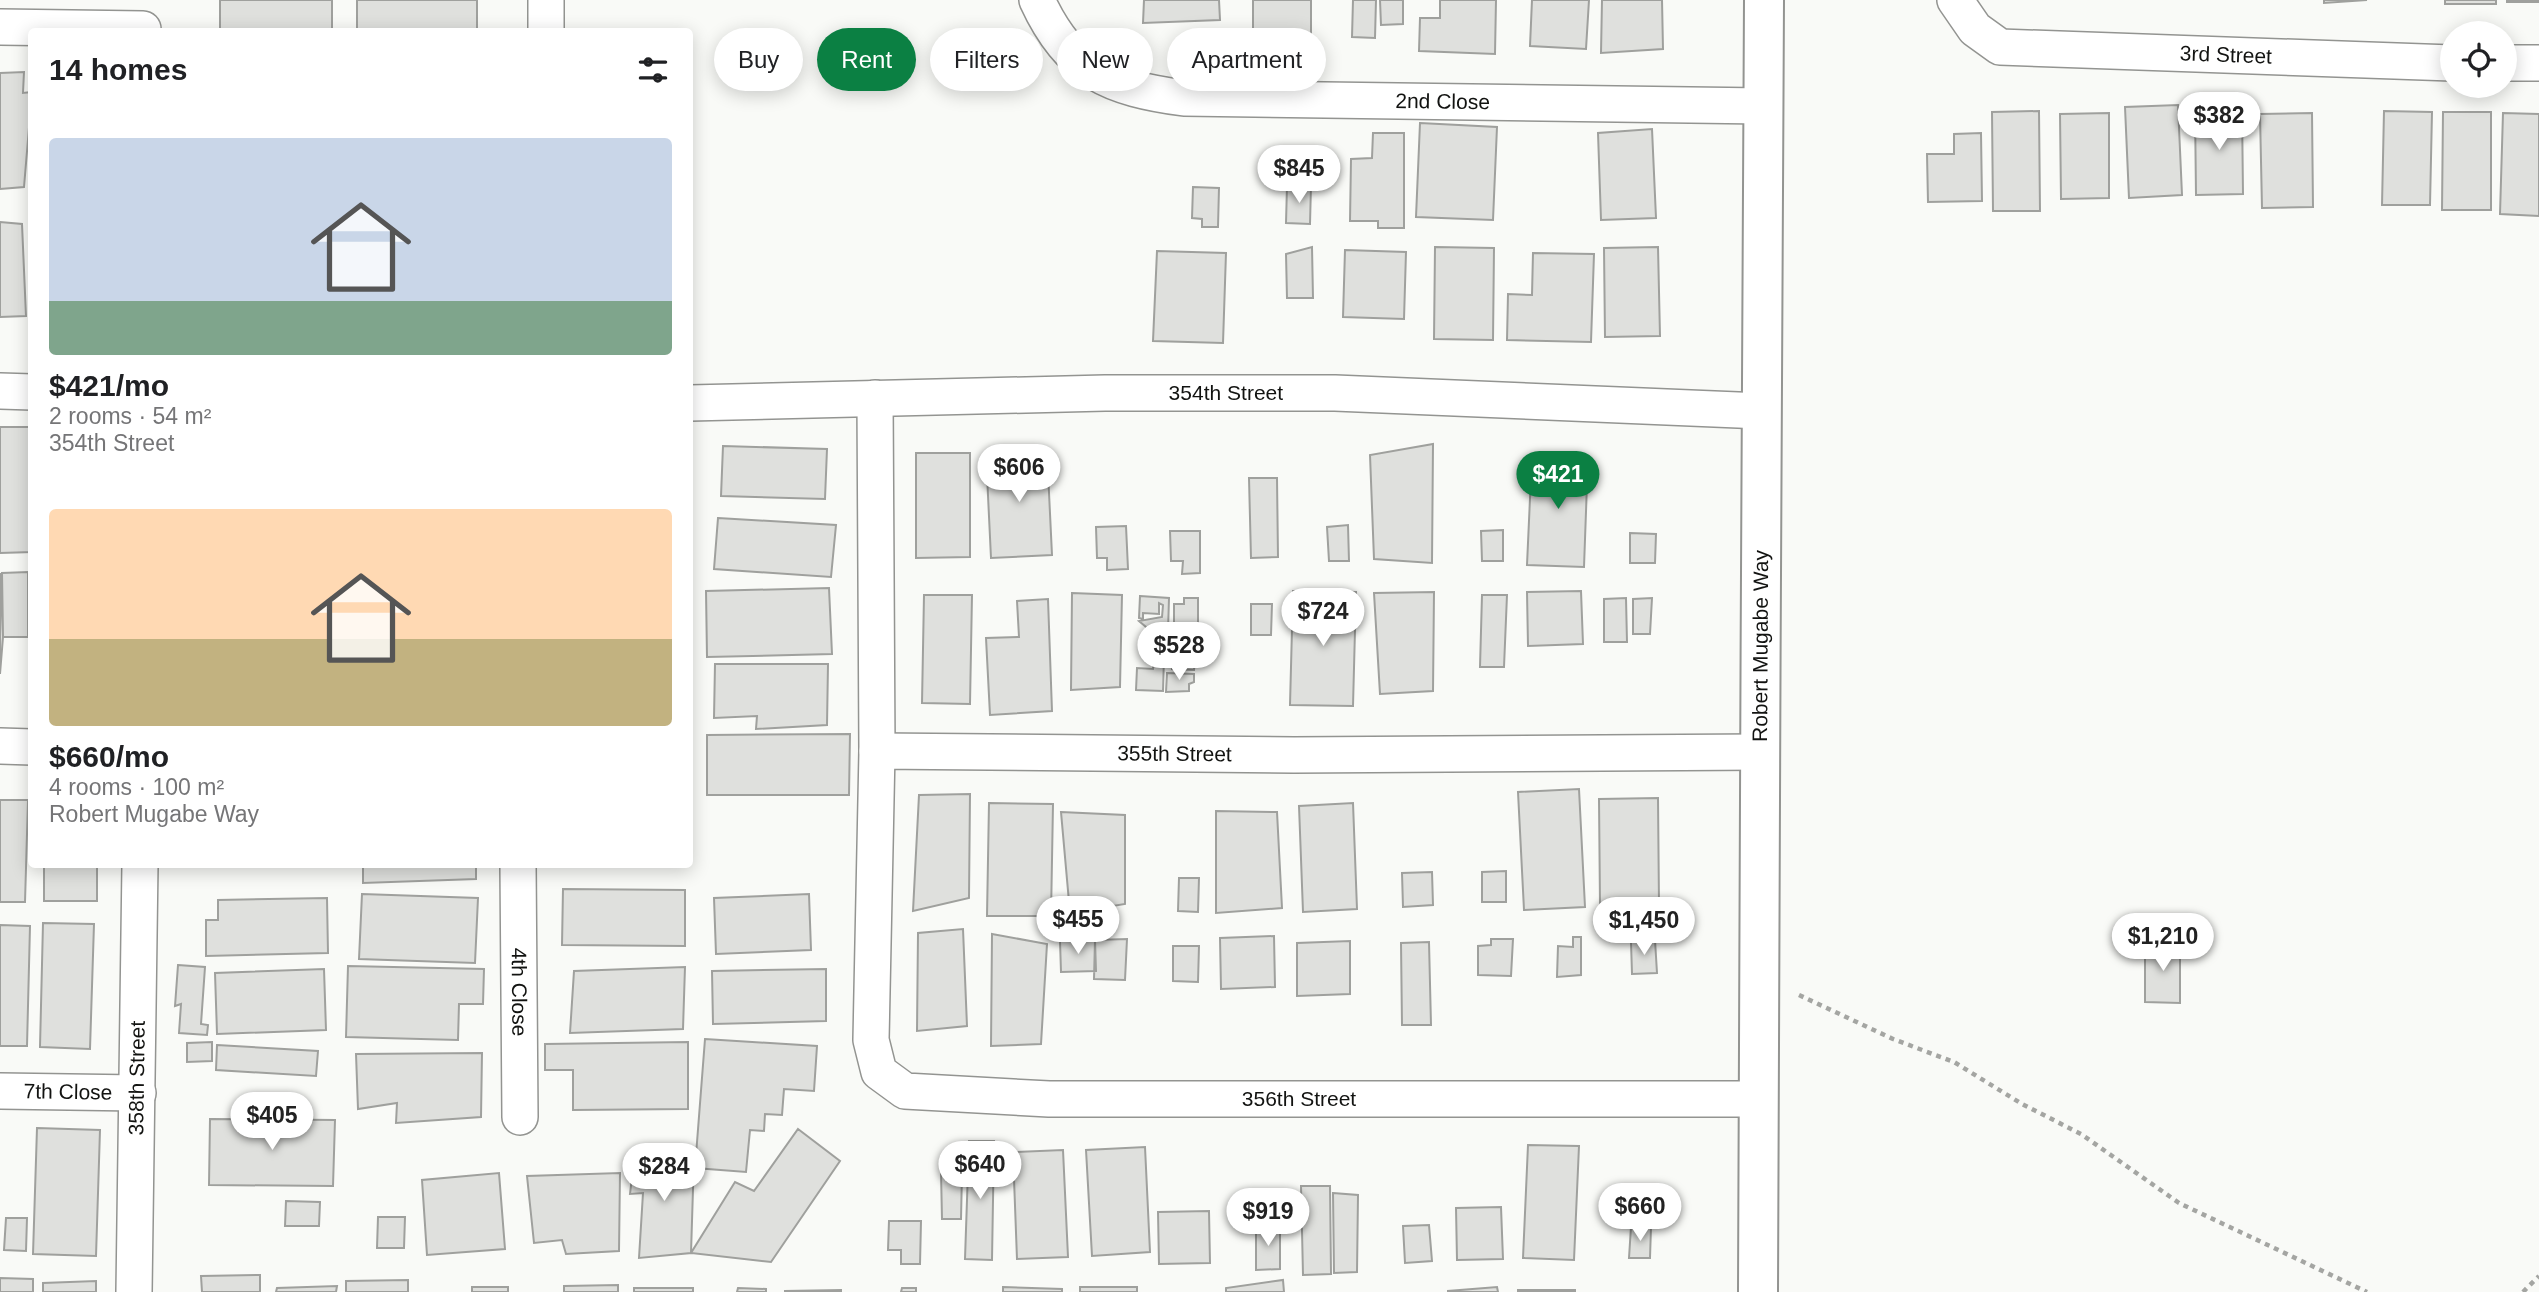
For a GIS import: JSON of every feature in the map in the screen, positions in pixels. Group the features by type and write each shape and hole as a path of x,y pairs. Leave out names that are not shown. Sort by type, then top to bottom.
{"street":[{"path":"546,0 546,28"},
{"name":"2nd Close","path":"1037,0 1063,44 1087,70 1113,82 1152,93 1208,99 1764,106"},
{"name":"Robert Mugabe Way","path":"1758,1292 1756,975 1761,752 1764,0"},
{"name":"3rd Street","path":"1955,0 1975,29 2000,47 2440,63"},
{"path":"0,27 144,20"},
{"path":"2517,63 2539,63"},
{"path":"0,391 28,392"},
{"name":"354th Street","path":"693,403 875,398 1335,393 1762,411"},
{"path":"875,398 877,751"},
{"path":"0,746 28,747"},
{"name":"355th Street","path":"877,751 1280,755 1761,752"},
{"name":"356th Street","path":"877,751 871,1040 879,1072 905,1091 1049,1099 1758,1099"},
{"name":"358th Street","path":"134,1292 140,868"},
{"name":"4th Close","path":"518,868 520,1117"},
{"name":"7th Close","path":"0,1091 138,1093"}],"path":[{"path":"1756,975 1893,1039 1954,1062 2022,1104 2081,1134 2179,1203 2367,1292"},
{"path":"2524,1292 2539,1276"}],"building":[{"path":"220,0 332,0 332,28 220,28"},
{"path":"357,0 477,0 477,28 357,28"},
{"path":"1144,0 1219,0 1220,20 1143,23"},
{"path":"1253,0 1311,0 1311,28 1253,28"},
{"path":"1353,0 1376,0 1375,38 1352,37"},
{"path":"1380,0 1403,0 1403,24 1381,25"},
{"path":"1440,0 1496,0 1495,54 1419,51 1420,18 1440,18"},
{"path":"1532,0 1589,0 1586,49 1530,46"},
{"path":"1602,0 1662,0 1663,49 1601,53"},
{"path":"2324,0 2367,0 2324,3"},
{"path":"2445,0 2496,0 2496,4 2445,4"},
{"path":"2539,0 2539,2 2507,2"},
{"path":"24,72 23,93 28,92 28,140 24,187 0,189 0,73"},
{"path":"2178,105 2182,195 2129,198 2125,107"},
{"path":"2195,109 2242,109 2243,194 2196,195"},
{"path":"2039,111 2040,211 1993,211 1992,112"},
{"path":"2384,111 2432,112 2430,205 2382,205"},
{"path":"2443,112 2491,112 2491,210 2442,210"},
{"path":"2109,113 2109,198 2061,199 2060,114"},
{"path":"2312,113 2313,207 2262,208 2260,114"},
{"path":"2503,113 2539,114 2539,216 2500,214"},
{"path":"1420,123 1497,127 1493,220 1416,217"},
{"path":"1652,129 1656,218 1601,220 1598,133"},
{"path":"1373,133 1404,133 1404,228 1378,228 1378,221 1350,221 1351,159 1372,158"},
{"path":"1981,133 1982,201 1928,202 1927,154 1954,154 1954,134"},
{"path":"1311,185 1310,224 1286,223 1287,186"},
{"path":"1193,187 1219,188 1218,227 1202,227 1202,219 1192,218"},
{"path":"0,222 22,224 26,316 0,317"},
{"path":"1312,247 1313,298 1287,298 1286,254"},
{"path":"1435,247 1494,248 1493,340 1434,339"},
{"path":"1658,247 1660,336 1605,337 1604,248"},
{"path":"1345,250 1406,252 1404,319 1343,317"},
{"path":"1157,251 1226,253 1223,343 1153,341"},
{"path":"1533,253 1594,254 1591,342 1507,340 1508,294 1532,295"},
{"path":"0,427 28,427 28,552 0,553"},
{"path":"1433,444 1432,563 1374,559 1370,455"},
{"path":"723,446 827,449 825,499 721,496"},
{"path":"1047,451 1052,555 991,558 986,454"},
{"path":"916,453 970,453 970,557 916,558"},
{"path":"1532,454 1588,456 1584,567 1527,565"},
{"path":"1249,478 1277,478 1278,557 1251,558"},
{"path":"718,518 836,525 831,577 714,569"},
{"path":"1348,525 1349,561 1329,561 1327,527"},
{"path":"1126,526 1128,569 1107,570 1107,558 1097,558 1096,527"},
{"path":"1503,530 1503,561 1482,561 1481,531"},
{"path":"1170,531 1200,531 1200,573 1182,574 1183,561 1171,561"},
{"path":"1630,533 1656,534 1655,563 1630,563"},
{"path":"28,572 28,637 3,637 2,573"},
{"path":"0,573 3,637 0,674"},
{"path":"829,588 832,654 707,657 706,591"},
{"path":"1293,591 1356,592 1353,706 1290,705"},
{"path":"1581,591 1583,644 1528,646 1527,592"},
{"path":"1434,592 1433,691 1380,694 1374,593"},
{"path":"1072,593 1122,595 1120,687 1071,690"},
{"path":"924,595 972,595 970,704 922,703"},
{"path":"1482,595 1507,595 1504,667 1480,667"},
{"path":"1140,596 1169,598 1168,631 1159,636 1146,636 1146,627 1139,621 1162,617 1163,605 1159,603 1159,614 1143,613 1143,619 1139,618"},
{"path":"1184,598 1198,598 1198,632 1174,631 1174,604 1184,604"},
{"path":"1626,598 1627,642 1604,642 1604,599"},
{"path":"1652,598 1650,634 1633,634 1633,599"},
{"path":"1048,599 1052,711 990,715 986,638 1019,637 1017,601"},
{"path":"1251,604 1272,604 1271,635 1251,635"},
{"path":"1173,635 1195,635 1196,641 1190,641 1190,652 1174,653"},
{"path":"1166,643 1166,648 1146,649 1146,644"},
{"path":"1154,657 1164,657 1163,691 1136,690 1137,668 1153,669"},
{"path":"1172,658 1195,659 1194,670 1172,669"},
{"path":"715,664 828,664 827,725 756,729 757,716 714,718"},
{"path":"1167,673 1194,674 1194,682 1189,684 1189,691 1166,692"},
{"path":"850,734 849,795 707,795 707,735"},
{"path":"1579,789 1585,907 1524,910 1518,792"},
{"path":"970,794 969,898 913,911 919,795"},
{"path":"1658,798 1659,905 1600,905 1599,799"},
{"path":"0,800 28,800 25,902 0,902"},
{"path":"989,803 1053,804 1051,916 987,916"},
{"path":"1353,803 1357,909 1303,912 1299,806"},
{"path":"1216,811 1277,812 1282,908 1216,913"},
{"path":"1061,812 1125,815 1125,904 1070,913"},
{"path":"44,868 97,868 97,901 44,901"},
{"path":"363,868 476,868 476,879 363,883"},
{"path":"1506,871 1506,902 1482,902 1482,872"},
{"path":"1432,872 1433,905 1403,907 1402,873"},
{"path":"1179,878 1199,878 1198,912 1178,911"},
{"path":"563,889 685,890 685,946 562,945"},
{"path":"362,894 478,898 475,963 359,959"},
{"path":"809,894 811,950 716,954 714,898"},
{"path":"327,898 328,953 206,956 206,920 218,920 218,900"},
{"path":"43,923 94,924 90,1049 40,1047"},
{"path":"0,925 30,926 27,1046 0,1046"},
{"path":"963,929 967,1026 917,1031 918,933"},
{"path":"992,934 1047,944 1041,1044 991,1046"},
{"path":"1274,936 1275,987 1221,989 1220,938"},
{"path":"1573,937 1581,937 1581,975 1557,977 1558,946 1573,947"},
{"path":"1127,939 1125,980 1094,979 1095,940"},
{"path":"1491,939 1513,939 1511,976 1478,975 1478,946 1491,945"},
{"path":"1095,940 1096,971 1061,972 1060,941"},
{"path":"1655,940 1657,973 1632,974 1631,942"},
{"path":"1350,941 1350,994 1297,996 1297,943"},
{"path":"1429,942 1431,1025 1402,1025 1401,943"},
{"path":"2145,943 2180,943 2180,1003 2145,1002"},
{"path":"1173,946 1199,946 1198,982 1173,981"},
{"path":"178,965 205,967 201,1024 208,1025 207,1035 179,1033 181,1004 175,1006"},
{"path":"348,966 484,969 483,1004 459,1004 458,1040 346,1037"},
{"path":"685,967 683,1029 570,1033 574,971"},
{"path":"324,969 326,1030 217,1034 215,973"},
{"path":"826,969 826,1021 713,1024 712,971"},
{"path":"705,1039 817,1046 814,1091 784,1089 782,1115 765,1114 764,1131 750,1130 746,1172 695,1168"},
{"path":"212,1042 212,1061 187,1062 187,1043"},
{"path":"688,1042 688,1109 573,1110 573,1070 545,1070 545,1044"},
{"path":"217,1045 318,1051 316,1076 216,1070"},
{"path":"482,1053 481,1117 396,1123 397,1103 358,1109 356,1054"},
{"path":"210,1119 335,1120 333,1186 209,1185"},
{"path":"37,1128 100,1130 96,1256 33,1254"},
{"path":"798,1129 840,1161 771,1262 691,1253 735,1182 754,1191"},
{"path":"969,1141 994,1141 992,1260 965,1259"},
{"path":"1528,1145 1579,1146 1574,1260 1523,1258"},
{"path":"1145,1147 1150,1252 1092,1256 1086,1150"},
{"path":"1063,1150 1068,1257 1017,1259 1013,1152"},
{"path":"635,1152 694,1157 691,1253 639,1258 643,1193 630,1194"},
{"path":"941,1172 962,1173 961,1219 942,1219"},
{"path":"499,1173 505,1249 427,1255 422,1180"},
{"path":"620,1173 619,1251 566,1254 562,1240 534,1243 527,1176"},
{"path":"1301,1186 1330,1186 1331,1274 1303,1275"},
{"path":"1333,1193 1358,1195 1357,1272 1334,1273"},
{"path":"286,1201 320,1202 319,1226 285,1226"},
{"path":"1501,1207 1503,1259 1457,1260 1456,1208"},
{"path":"1209,1211 1210,1263 1159,1264 1158,1212"},
{"path":"378,1217 405,1217 404,1248 377,1248"},
{"path":"6,1218 27,1218 26,1251 4,1250"},
{"path":"889,1221 921,1221 920,1264 901,1264 901,1250 888,1250"},
{"path":"1429,1225 1432,1261 1405,1263 1403,1226"},
{"path":"1280,1226 1280,1269 1256,1270 1256,1227"},
{"path":"1631,1227 1651,1227 1650,1258 1629,1258"},
{"path":"260,1275 260,1292 202,1292 201,1276"},
{"path":"0,1278 33,1279 33,1292 0,1292"},
{"path":"408,1280 408,1292 346,1292 346,1281"},
{"path":"1283,1280 1284,1292 1226,1292 1226,1288"},
{"path":"96,1281 96,1292 43,1292 43,1283"},
{"path":"618,1285 618,1292 564,1292 564,1286"},
{"path":"337,1286 336,1292 276,1292 277,1288"},
{"path":"472,1287 508,1287 508,1292 472,1292"},
{"path":"1003,1287 1062,1289 1062,1292 1003,1292"},
{"path":"1080,1287 1137,1287 1137,1292 1080,1292"},
{"path":"1497,1287 1498,1292 1448,1292 1448,1291"},
{"path":"634,1288 693,1288 693,1292 634,1292"},
{"path":"738,1288 766,1289 766,1292 737,1292"},
{"path":"902,1288 916,1288 916,1292 901,1292"},
{"path":"1575,1290 1575,1292 1518,1292"},
{"path":"785,1291 841,1292 785,1292"}]}
